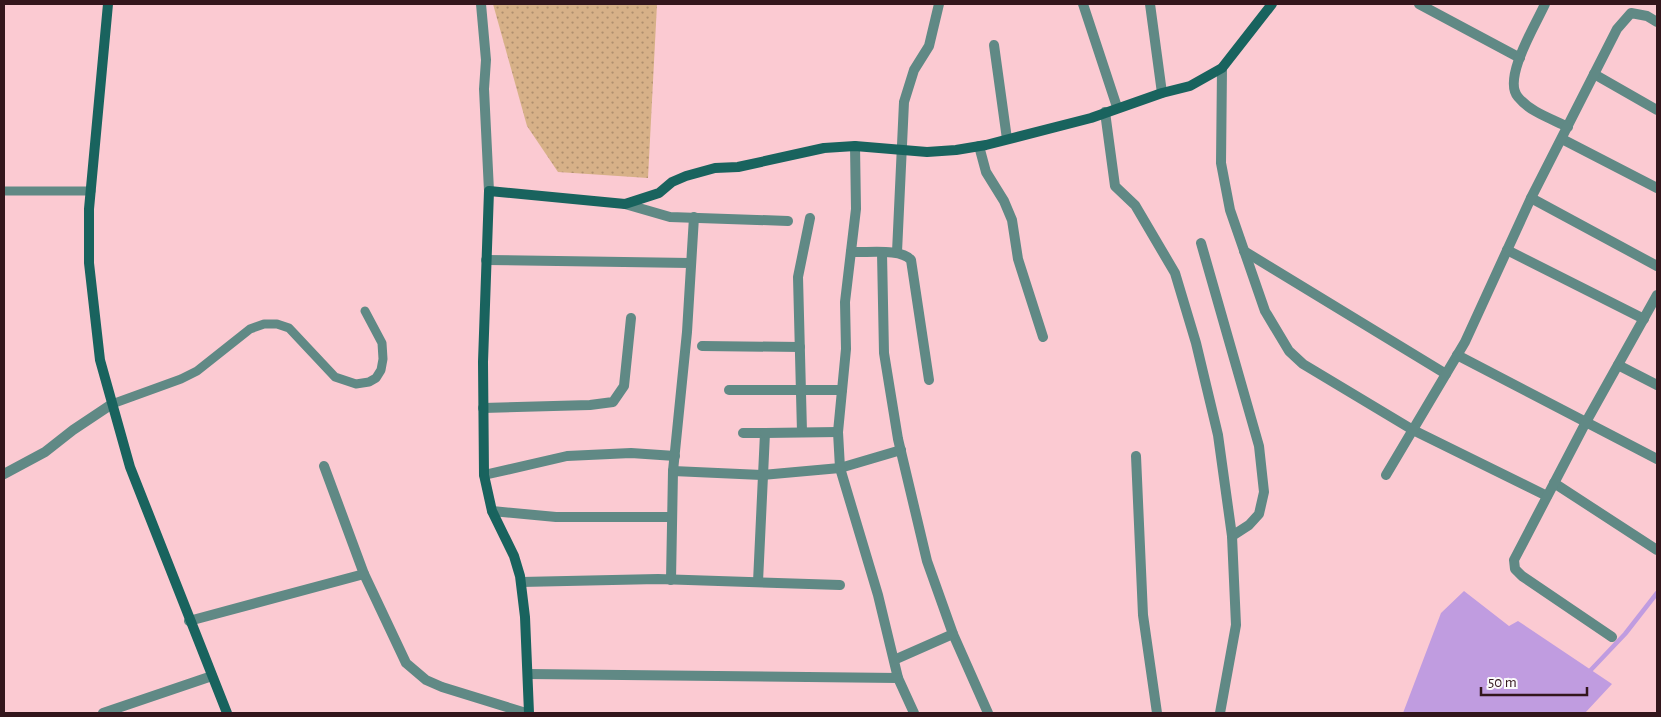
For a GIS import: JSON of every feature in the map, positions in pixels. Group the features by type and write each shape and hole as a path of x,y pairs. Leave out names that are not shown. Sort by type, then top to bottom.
{"street":[{"path":"108,4 91,192 89,263 100,360 130,467 189,621 227,713"},
{"path":"324,466 364,574 406,663 426,680 442,687 528,713 528,674 521,582 514,556 492,511 484,475 483,408 489,191 484,89 486,60 481,4"},
{"path":"897,252 904,102 914,70 929,46 939,4"},
{"path":"1083,4 1117,107"},
{"path":"1150,4 1162,93"},
{"path":"625,204 659,193 672,182 686,176 715,168 738,167 824,148 855,146 927,152 979,146 1106,112 1162,93 1190,86 1222,68 1272,4"},
{"path":"1419,4 1520,58"},
{"path":"1545,4 1520,58 1512,85 1516,96 1533,110 1568,127"},
{"path":"1386,476 1457,355 1531,198 1624,19 1631,13 1639,14 1657,22"},
{"path":"994,45 1006,139"},
{"path":"1222,68 1221,163 1230,210 1265,311 1289,351 1303,364 1413,430 1547,496"},
{"path":"1594,74 1657,110"},
{"path":"1106,112 1115,186 1135,205 1153,234 1178,282 1196,343 1218,435 1232,536 1236,625 1220,713"},
{"path":"1562,139 1657,188"},
{"path":"855,146 856,208 845,302 846,349 838,432 840,468 854,509 898,678 914,713"},
{"path":"979,146 986,172 1004,201 1012,220 1018,259 1043,337"},
{"path":"489,191 625,204 663,215 788,221"},
{"path":"1531,198 1657,266"},
{"path":"671,580 673,471 687,332 694,217"},
{"path":"802,432 798,277 810,218"},
{"path":"1201,243 1259,446 1264,492 1259,514 1249,525 1232,536"},
{"path":"1507,250 1644,319"},
{"path":"1244,251 1446,374"},
{"path":"851,252 882,254 897,252 907,255 914,268 929,380"},
{"path":"882,254 884,352 901,450 927,561 953,634 988,713"},
{"path":"486,260 690,263"},
{"path":"1612,637 1522,576 1515,569 1514,560 1586,422 1657,295"},
{"path":"483,408 590,405 613,402 624,386 631,318"},
{"path":"702,346 800,348"},
{"path":"1457,355 1657,459"},
{"path":"1618,365 1657,385"},
{"path":"729,390 842,390"},
{"path":"4,474 45,452 73,430 112,404"},
{"path":"743,433 838,432"},
{"path":"765,433 762,475 765,583"},
{"path":"673,471 762,475 840,468 901,450"},
{"path":"484,475 567,456 631,453 675,456"},
{"path":"1136,456 1143,615 1158,713"},
{"path":"1554,483 1657,550"},
{"path":"492,511 556,517 672,517"},
{"path":"189,621 364,574"},
{"path":"521,582 671,580 840,585"},
{"path":"894,660 953,634"},
{"path":"528,674 898,678"},
{"path":"103,713 212,676"}],"lane":[{"path":"4,191 91,192"},
{"path":"112,404 181,379 196,370 250,329 264,324 277,324 288,328 336,377 356,384 369,382 376,378 381,370 383,359 382,343 365,311"}],"shaded area":[{"path":"493,4 657,4 648,178 558,172 527,126"},
{"path":"1464,591 1509,626 1518,621 1612,684 1585,713 1403,713 1441,613"}],"waterway":[{"path":"1587,674 1625,634 1657,593"}]}
